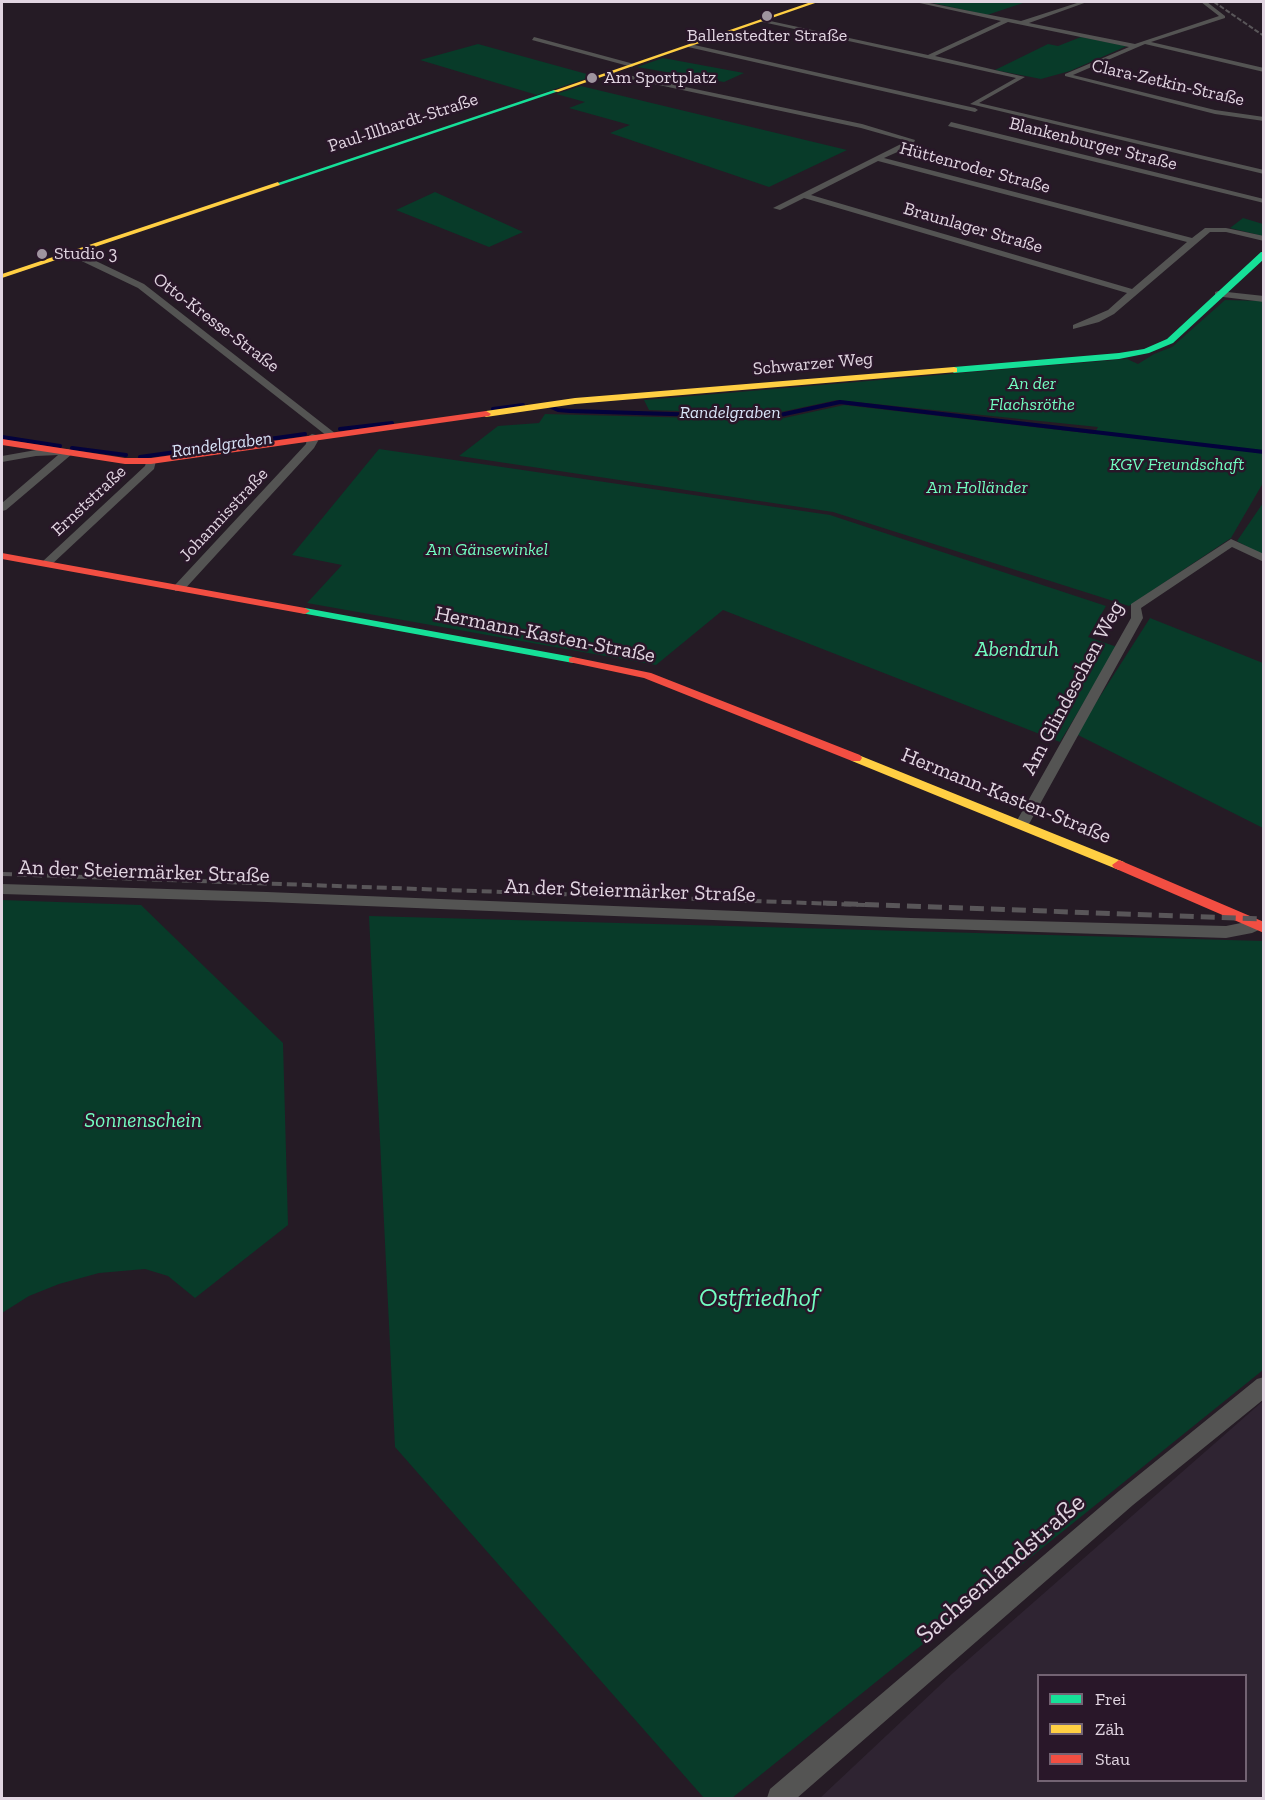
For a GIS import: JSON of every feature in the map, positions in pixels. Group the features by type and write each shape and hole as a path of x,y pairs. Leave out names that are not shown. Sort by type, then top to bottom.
{"street":[{"name":"Paul-Illhardt-Straße","path":"2,276 815,2"},
{"path":"918,2 1135,46 1223,17 1204,2"},
{"path":"1022,23 1084,2"},
{"path":"928,57 1007,20"},
{"path":"761,21 1022,77 974,107"},
{"path":"534,39 632,65"},
{"path":"1144,42 1263,70"},
{"path":"690,46 1263,172"},
{"name":"Clara-Zetkin-Straße","path":"1135,46 1067,75 1215,112 1263,119"},
{"name":"Hüttenroder Straße","path":"609,73 855,125 911,140 910,143 878,159"},
{"name":"Blankenburger Straße","path":"974,107 951,124 1263,201"},
{"path":"777,208 878,159"},
{"name":"Hüttenroder Straße","path":"878,159 1193,241"},
{"name":"Braunlager Straße","path":"804,195 1133,292"},
{"path":"1076,327 1096,321 1111,312 1208,230 1216,229 1263,239"},
{"name":"Otto-Kresse-Straße","path":"72,253 141,286 331,434"},
{"name":"Schwarzer Weg","path":"331,434 541,405 1068,362 1136,353 1170,341 1209,306 1218,294 1261,258"},
{"path":"1218,294 1263,299"},
{"path":"2,442 125,461 150,461 331,434"},
{"name":"Johannisstraße","path":"179,588 310,446 313,441 312,437"},
{"path":"2,459 36,453 68,452"},
{"path":"2,508 68,452"},
{"name":"Ernststraße","path":"46,564 150,467 150,461"},
{"name":"Am Glindeschen Weg","path":"1022,824 1137,618 1135,607 1231,542 1263,559"},
{"name":"Hermann-Kasten-Straße","path":"2,556 614,667 647,675 1110,860 1260,926"},
{"name":"An der Steiermärker Straße","path":"2,889 910,923 1226,932 1260,926"},
{"name":"Sachsenlandstraße","path":"779,1798 1126,1498 1263,1386"}],"shaded area":[{"path":"1263,1401 1263,1798 820,1798 953,1673"}],"green space":[{"path":"928,2 1026,2 987,15"},
{"path":"1081,37 1127,46 1070,71 1041,79 995,70 1048,44 1058,46"},
{"path":"478,44 594,76 537,95 420,60"},
{"path":"663,58 744,73 724,82 637,67"},
{"path":"581,86 847,150 769,187 610,133 630,125 569,108 585,102 556,94"},
{"path":"435,192 523,232 489,247 396,210"},
{"path":"1243,218 1263,224 1263,236 1230,228"},
{"path":"1225,300 1263,301 1263,483 1231,538 1129,606 833,512 459,456 498,426 539,423 545,414 775,420 844,405 1094,434 1098,427 837,400 771,414 649,410 644,400 1127,359 1138,364 1172,347"},
{"name":"Abendruh","path":"379,449 830,515 1106,606 1088,637 1117,647 1060,742 723,610 656,665 307,603 342,565 292,555"},
{"path":"1263,503 1263,556 1237,541"},
{"path":"1150,618 1263,663 1263,828 1076,734"},
{"name":"Sonnenschein","path":"2,900 141,905 283,1043 288,1225 195,1298 168,1276 145,1269 99,1273 59,1284 29,1296 2,1313"},
{"name":"Ostfriedhof","path":"369,916 1263,941 1263,1370 732,1798 704,1798 395,1447"}],"waterway":[{"name":"Randelgraben","path":"549,406 558,410 570,411 771,417 840,402 1264,452"},
{"name":"Randelgraben","path":"493,409 523,405"},
{"name":"Randelgraben","path":"340,429 392,423"},
{"name":"Randelgraben","path":"140,457 305,434"},
{"name":"Randelgraben","path":"2,437 60,446"},
{"name":"Randelgraben","path":"72,448 126,455"}],"railway":[{"path":"1214,2 1264,36"},
{"path":"2,874 865,905"},
{"path":"823,903 1264,919"}],"traffic: fast":[{"path":"278,184 556,91"},
{"path":"954,370 1119,356 1146,351 1170,341 1264,254"},
{"path":"305,611 573,660"}],"traffic: slow":[{"path":"556,91 815,2"},
{"path":"2,276 278,184"},
{"path":"486,414 575,401 954,370"},
{"path":"856,758 1119,865"}],"traffic: jam":[{"path":"2,442 125,461 151,461 486,414"},
{"path":"2,556 305,611"},
{"path":"573,660 647,675 856,758"},
{"path":"1119,865 1264,928"}],"place":[{"name":"Ballenstedter Straße","path":"767,16"},
{"name":"Am Sportplatz","path":"592,78"},
{"name":"Studio 3","path":"42,254"}],"park label":[{"name":"An der Flachsröthe","path":"1032,394"},
{"name":"KGV Freundschaft","path":"1177,465"},
{"name":"Am Holländer","path":"977,488"},
{"name":"Am Gänsewinkel","path":"487,550"}]}
